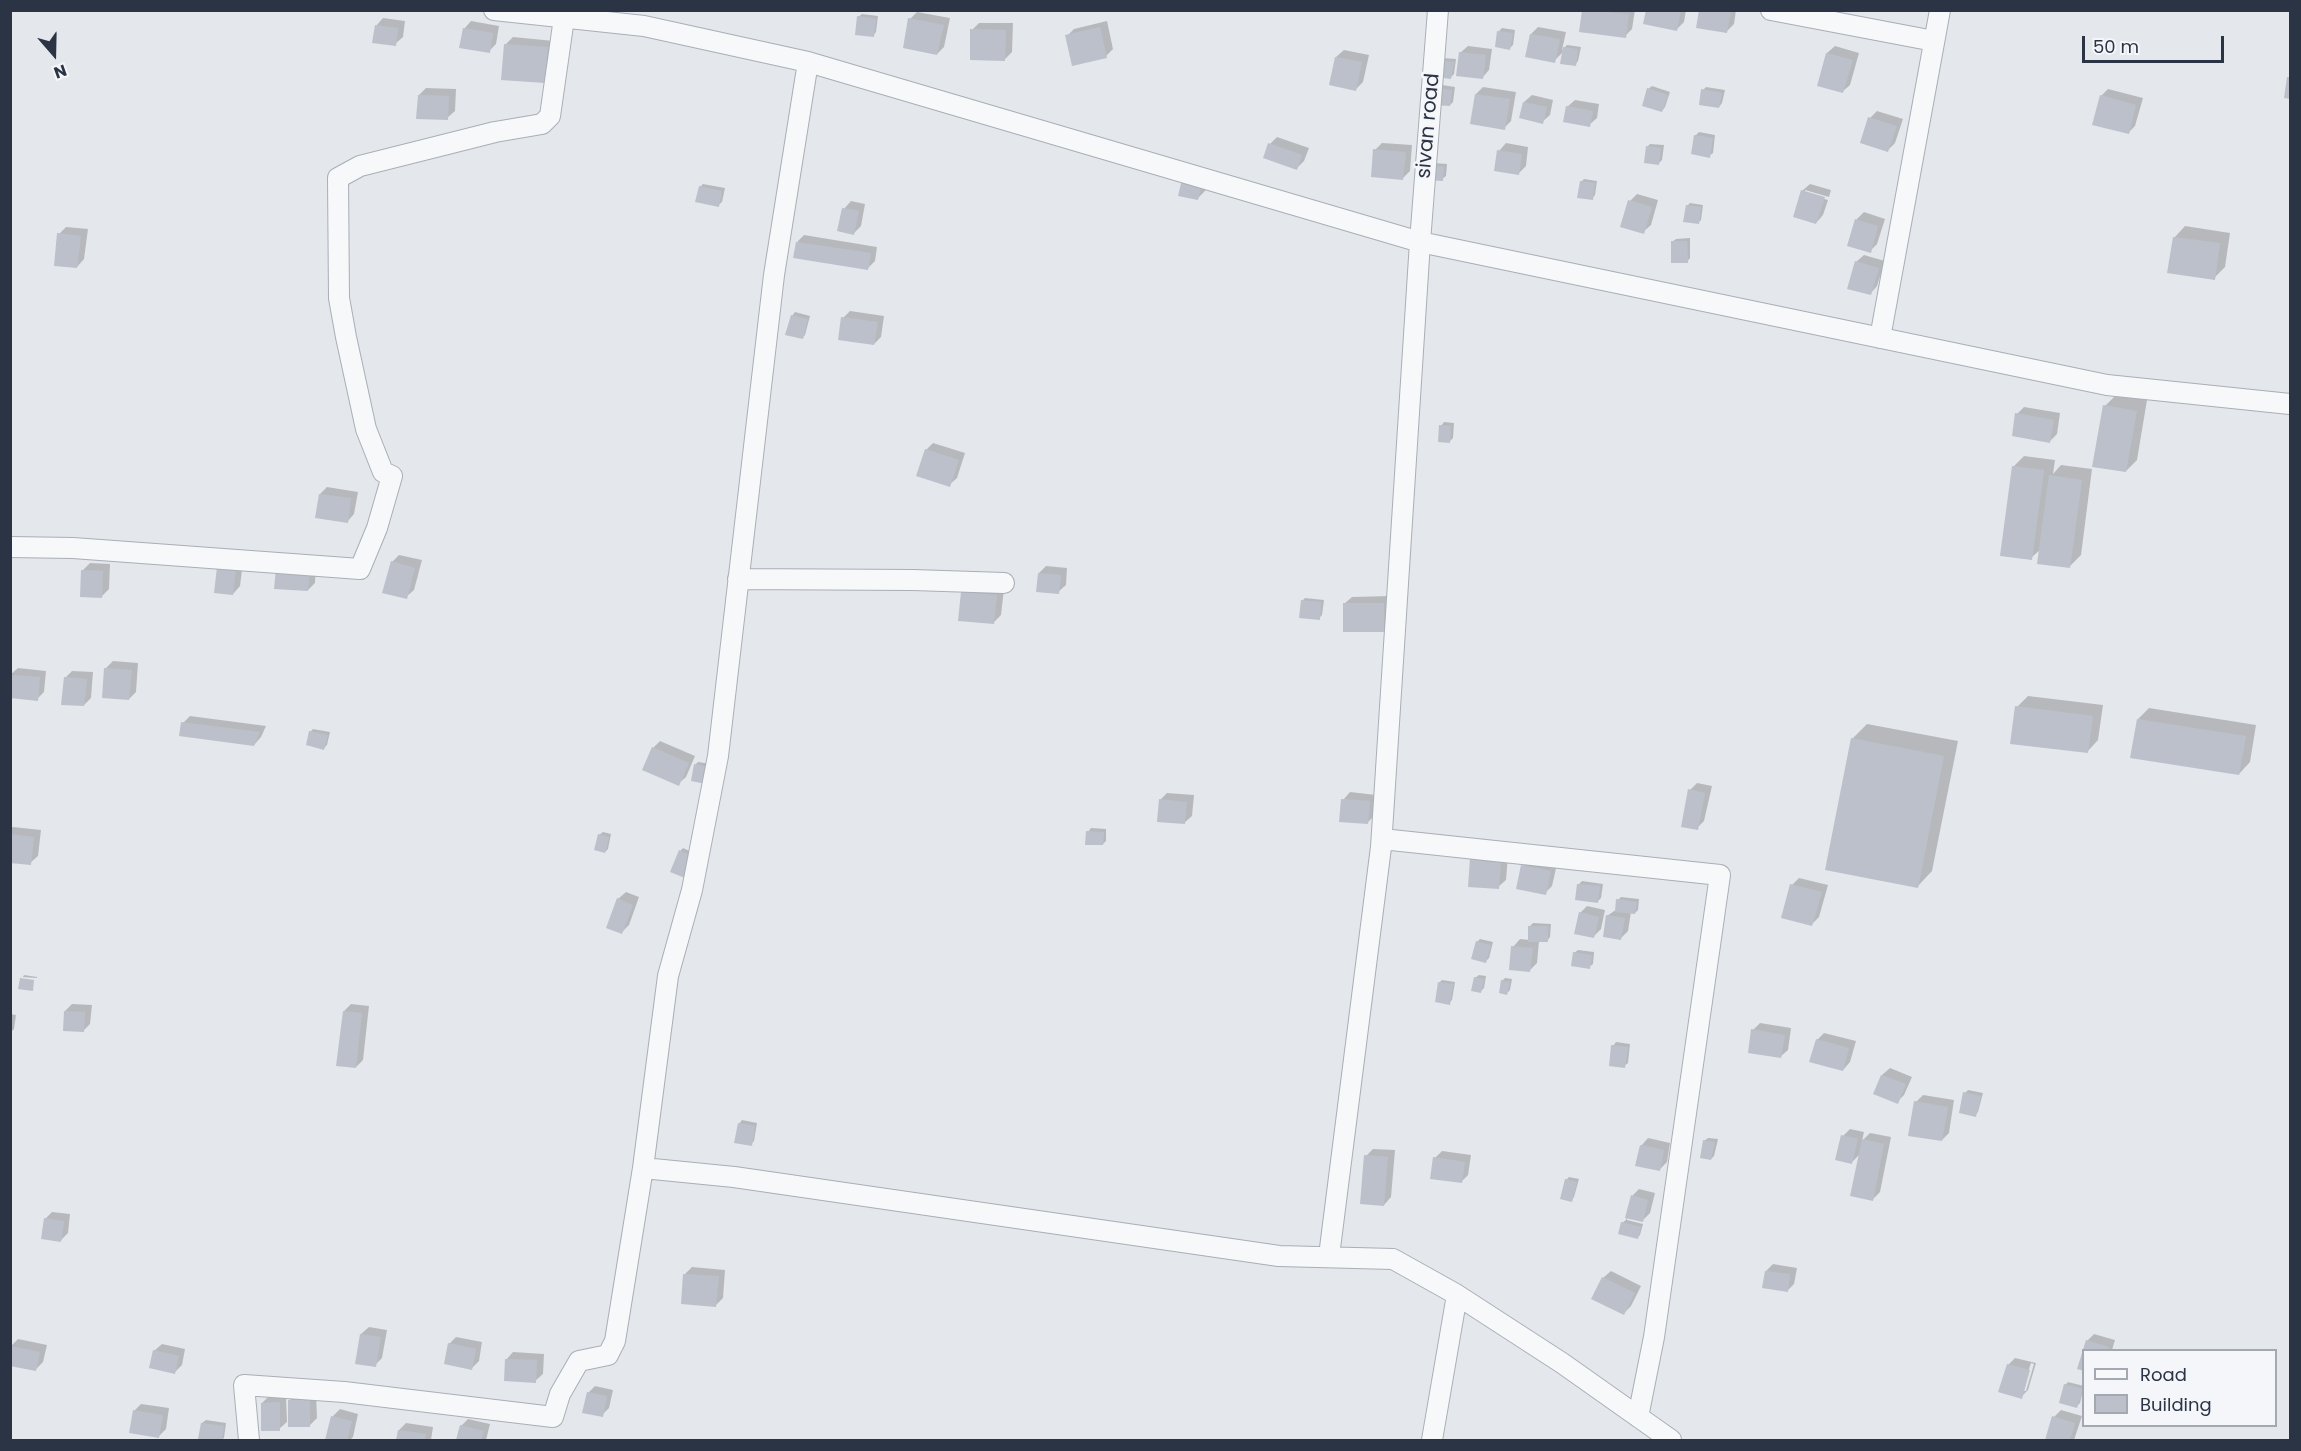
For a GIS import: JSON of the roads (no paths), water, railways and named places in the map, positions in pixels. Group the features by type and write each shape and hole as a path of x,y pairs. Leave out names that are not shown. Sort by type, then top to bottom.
{"street":[{"path":"494,10 564,18 644,18 808,62 1420,242 2107,385 2290,404"},
{"name":"sivan road","path":"1329,1256 1382,839 1420,242 1438,10"},
{"path":"1771,10 1934,40"},
{"path":"1880,338 1940,10"},
{"path":"10,547 73,548 360,569 377,528 392,476 383,472 366,429 344,327 339,298 338,178 360,166 495,132 542,124 550,116 564,18"},
{"path":"249,1440 244,1385 344,1392 553,1417 560,1394 579,1360 608,1355 615,1341 643,1168 668,976 692,890 718,756 774,275 808,62"},
{"path":"738,579 913,580 1004,584"},
{"path":"1382,839 1720,875 1654,1337 1638,1417"},
{"path":"643,1168 734,1177 1279,1256 1393,1259 1457,1296 1562,1363 1671,1440"},
{"path":"1432,1440 1457,1296"}]}
